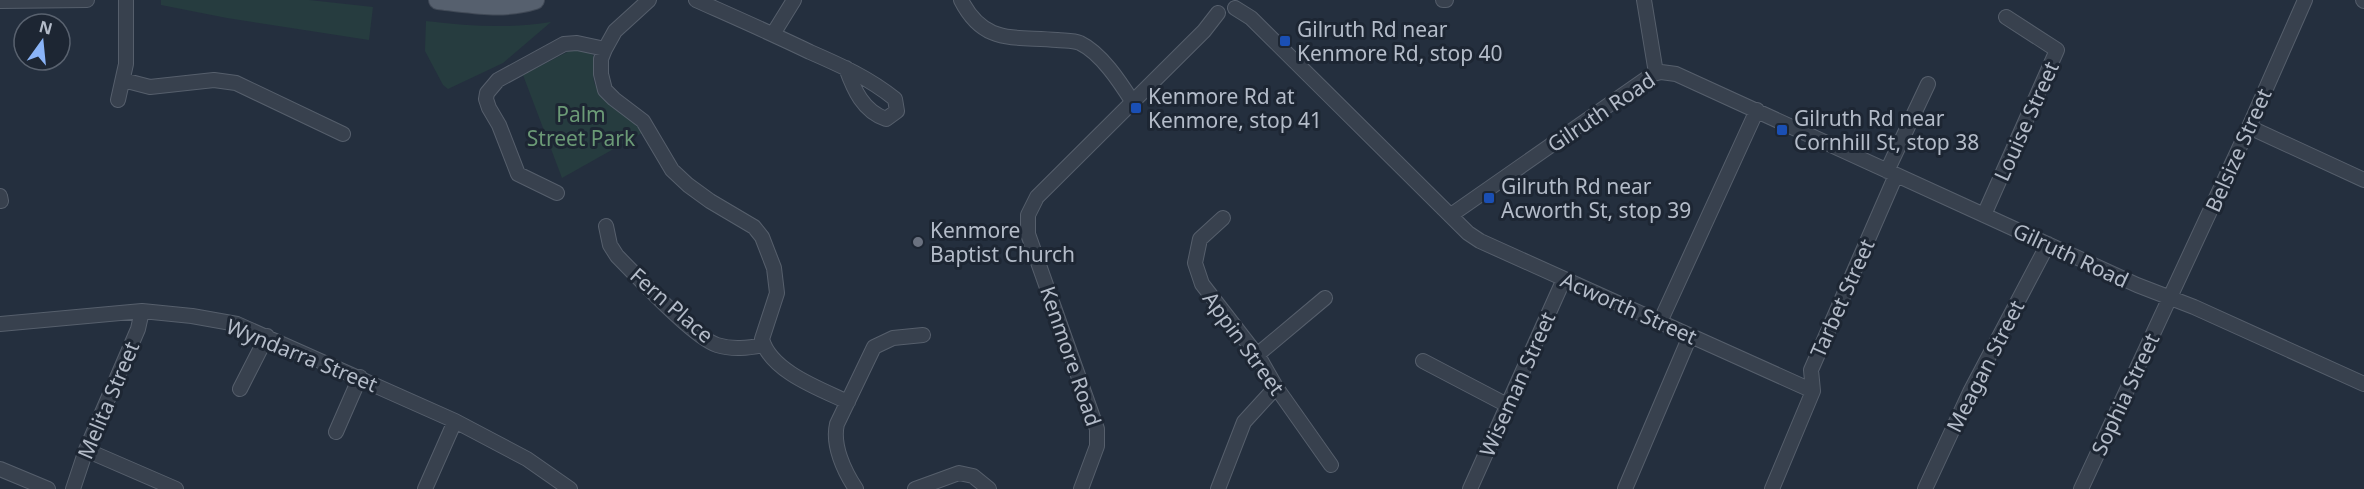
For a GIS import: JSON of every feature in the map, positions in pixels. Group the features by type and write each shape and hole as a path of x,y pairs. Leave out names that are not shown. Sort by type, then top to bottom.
{"main road":[{"path":"438,0 490,6 523,4 535,0"}],"street":[{"path":"0,1 87,0"},
{"path":"118,100 126,64 126,0"},
{"path":"648,0 615,31 605,49 602,59 605,90 643,121 672,170 688,185 754,227 762,237 777,280 774,304 763,332 763,345 800,380 848,402"},
{"path":"696,0 846,68"},
{"path":"773,34 794,0"},
{"path":"961,0 969,16 980,27 996,35 1078,42 1113,73 1144,90"},
{"path":"1644,0 1656,73"},
{"name":"Belsize Street","path":"2170,298 2305,0"},
{"path":"1216,6 1226,14 1235,4 1251,18 1451,215"},
{"name":"Kenmore Road","path":"1081,489 1097,446 1097,429 1029,234 1028,215 1037,197 1204,31 1216,6"},
{"name":"Louise Street","path":"1984,215 2057,50 2006,17"},
{"path":"557,193 518,174 499,125 489,108 487,93 498,80 564,44 577,43 605,49"},
{"path":"1113,73 1132,101"},
{"name":"Gilruth Road","path":"1451,215 1656,73 1682,76 2048,244 2364,384"},
{"path":"123,80 150,87 214,80 236,83 343,134"},
{"name":"Tarbet Street","path":"1772,489 1813,391 1810,370 1928,84"},
{"path":"1660,322 1757,110"},
{"path":"2249,127 2364,180"},
{"name":"Acworth Street","path":"1451,215 1468,233 1480,241 1813,391"},
{"name":"Appin Street","path":"1223,218 1200,239 1195,263 1202,284 1257,356 1331,465"},
{"name":"Fern Place","path":"606,226 610,245 617,256 697,332 717,345 732,348 763,345"},
{"name":"Meagan Street","path":"1925,489 1970,392 2048,244"},
{"name":"Wiseman Street","path":"1470,489 1564,279"},
{"path":"1257,356 1325,298"},
{"name":"Sophia Street","path":"2081,489 2170,298"},
{"name":"Wyndarra Street","path":"0,324 142,310 192,315 237,324 455,421 527,459 570,489"},
{"name":"Melita Street","path":"73,489 86,450 138,329 142,310"},
{"path":"856,489 836,447 834,436 837,424 874,347 893,338 923,335"},
{"path":"240,389 267,336"},
{"path":"1625,489 1690,336"},
{"path":"1423,361 1507,405"},
{"path":"336,432 360,378"},
{"path":"1218,489 1244,422 1276,387"},
{"path":"425,489 455,421"},
{"path":"86,450 176,489"},
{"path":"0,468 48,489"},
{"path":"915,489 958,473 973,476 989,489"}],"green space":[{"path":"161,0 309,0 373,7 369,40 227,18 161,5"},
{"path":"426,21 489,26 520,26 551,22 503,63 448,89 443,85 425,51"},
{"name":"Palm Street Park","path":"575,48 585,49 595,57 593,76 595,86 606,101 636,125 642,133 562,178 523,75"}],"place":[{"name":"Gilruth Rd near Kenmore Rd, stop 40","path":"1285,41"},
{"name":"Kenmore Rd at Kenmore, stop 41","path":"1136,108"},
{"name":"Gilruth Rd near Cornhill St, stop 38","path":"1782,130"},
{"name":"Gilruth Rd near Acworth St, stop 39","path":"1489,198"},
{"name":"Kenmore Baptist Church","path":"918,242"}]}
